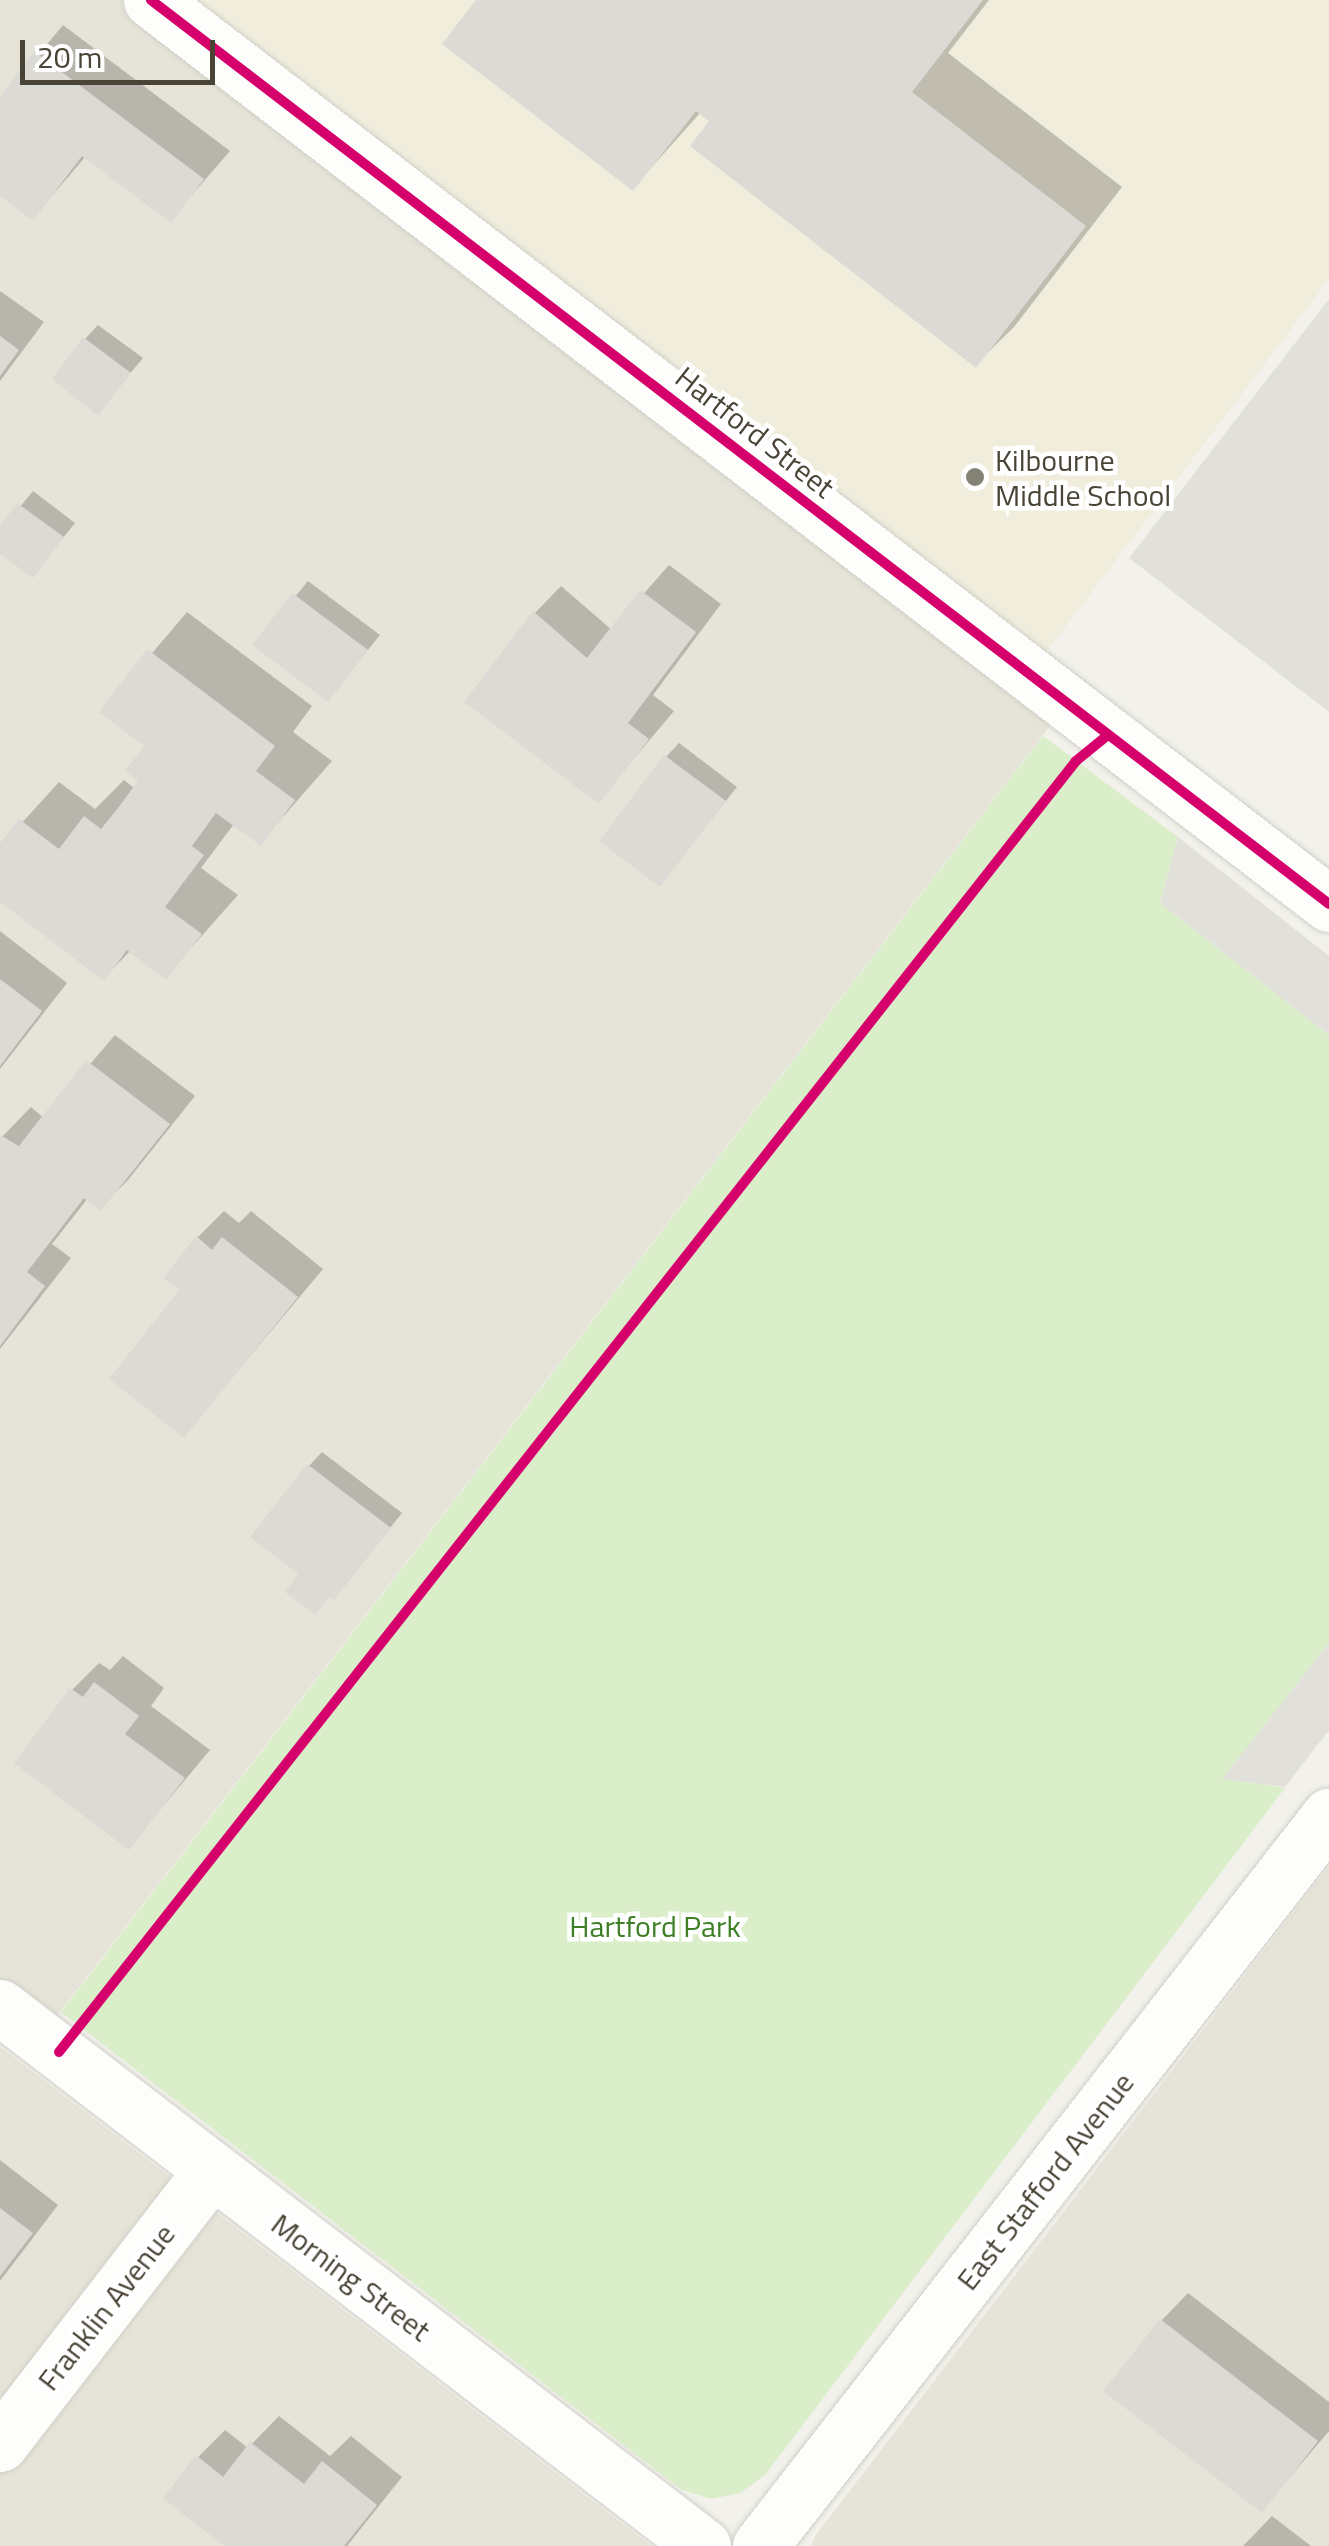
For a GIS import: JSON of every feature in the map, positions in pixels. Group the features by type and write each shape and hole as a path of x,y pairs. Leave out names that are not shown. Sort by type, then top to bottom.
{"street":[{"name":"Hartford Street","path":"151,0 1329,904"},
{"name":"East Stafford Avenue","path":"760,2546 1329,1816"},
{"name":"Morning Street","path":"0,2008 702,2546"},
{"name":"Franklin Avenue","path":"0,2444 212,2170"}],"shaded area":[{"path":"0,0 151,0 1067,704 40,2038 0,2007"},
{"name":"Kilbourne Middle School","path":"152,0 1329,0 1329,279 1029,675"},
{"path":"1329,299 1329,712 1129,558"},
{"path":"1178,837 1329,956 1329,1035 1160,903"},
{"path":"1329,1643 1329,1730 1285,1787 1222,1779"},
{"path":"1329,1866 1329,2546 811,2546 815,2536"},
{"path":"0,2047 651,2546 0,2546"}],"green space":[{"name":"Hartford Park","path":"1043,736 1178,837 1160,903 1329,1035 1329,1643 1223,1778 1285,1788 765,2475 740,2493 711,2499 682,2490 61,2012"}],"building":[{"path":"476,0 983,0 912,92 1086,226 976,368 690,146 709,121 696,111 633,191 442,44"},
{"path":"34,51 204,179 171,223 82,156 33,221 0,196 0,97"},
{"path":"0,336 19,350 0,376"},
{"path":"83,337 131,373 98,416 52,379"},
{"path":"17,503 64,537 33,578 0,554 0,526"},
{"path":"640,590 696,632 628,723 649,739 599,804 464,702 533,611 587,658"},
{"path":"292,593 368,650 328,702 252,645"},
{"path":"147,649 275,746 256,771 295,800 261,846 216,813 192,846 204,855 165,907 202,934 166,980 127,950 104,981 0,902 0,843 19,819 59,849 84,816 101,829 118,808 138,781 125,771 144,746 99,712"},
{"path":"664,755 726,801 660,887 599,841"},
{"path":"0,979 42,1011 0,1066"},
{"path":"86,1060 170,1124 101,1211 84,1198 27,1272 45,1286 0,1346 0,1135 19,1146"},
{"path":"196,1236 212,1250 222,1237 298,1297 184,1438 109,1379 179,1290 163,1278"},
{"path":"307,1464 391,1528 334,1600 329,1597 315,1615 285,1592 298,1574 250,1537"},
{"path":"94,1682 139,1716 125,1734 185,1778 129,1850 14,1763 70,1688 83,1697"},
{"path":"0,2208 33,2233 0,2276"},
{"path":"1160,2319 1318,2441 1262,2513 1103,2391"},
{"path":"250,2442 304,2484 322,2461 377,2505 344,2546 224,2546 163,2498 196,2455 223,2477"}],"cycle path":[{"path":"151,0 1329,904"},
{"path":"59,2052 1076,761 1108,735"}],"place":[{"name":"Kilbourne Middle School","path":"975,477"}]}
